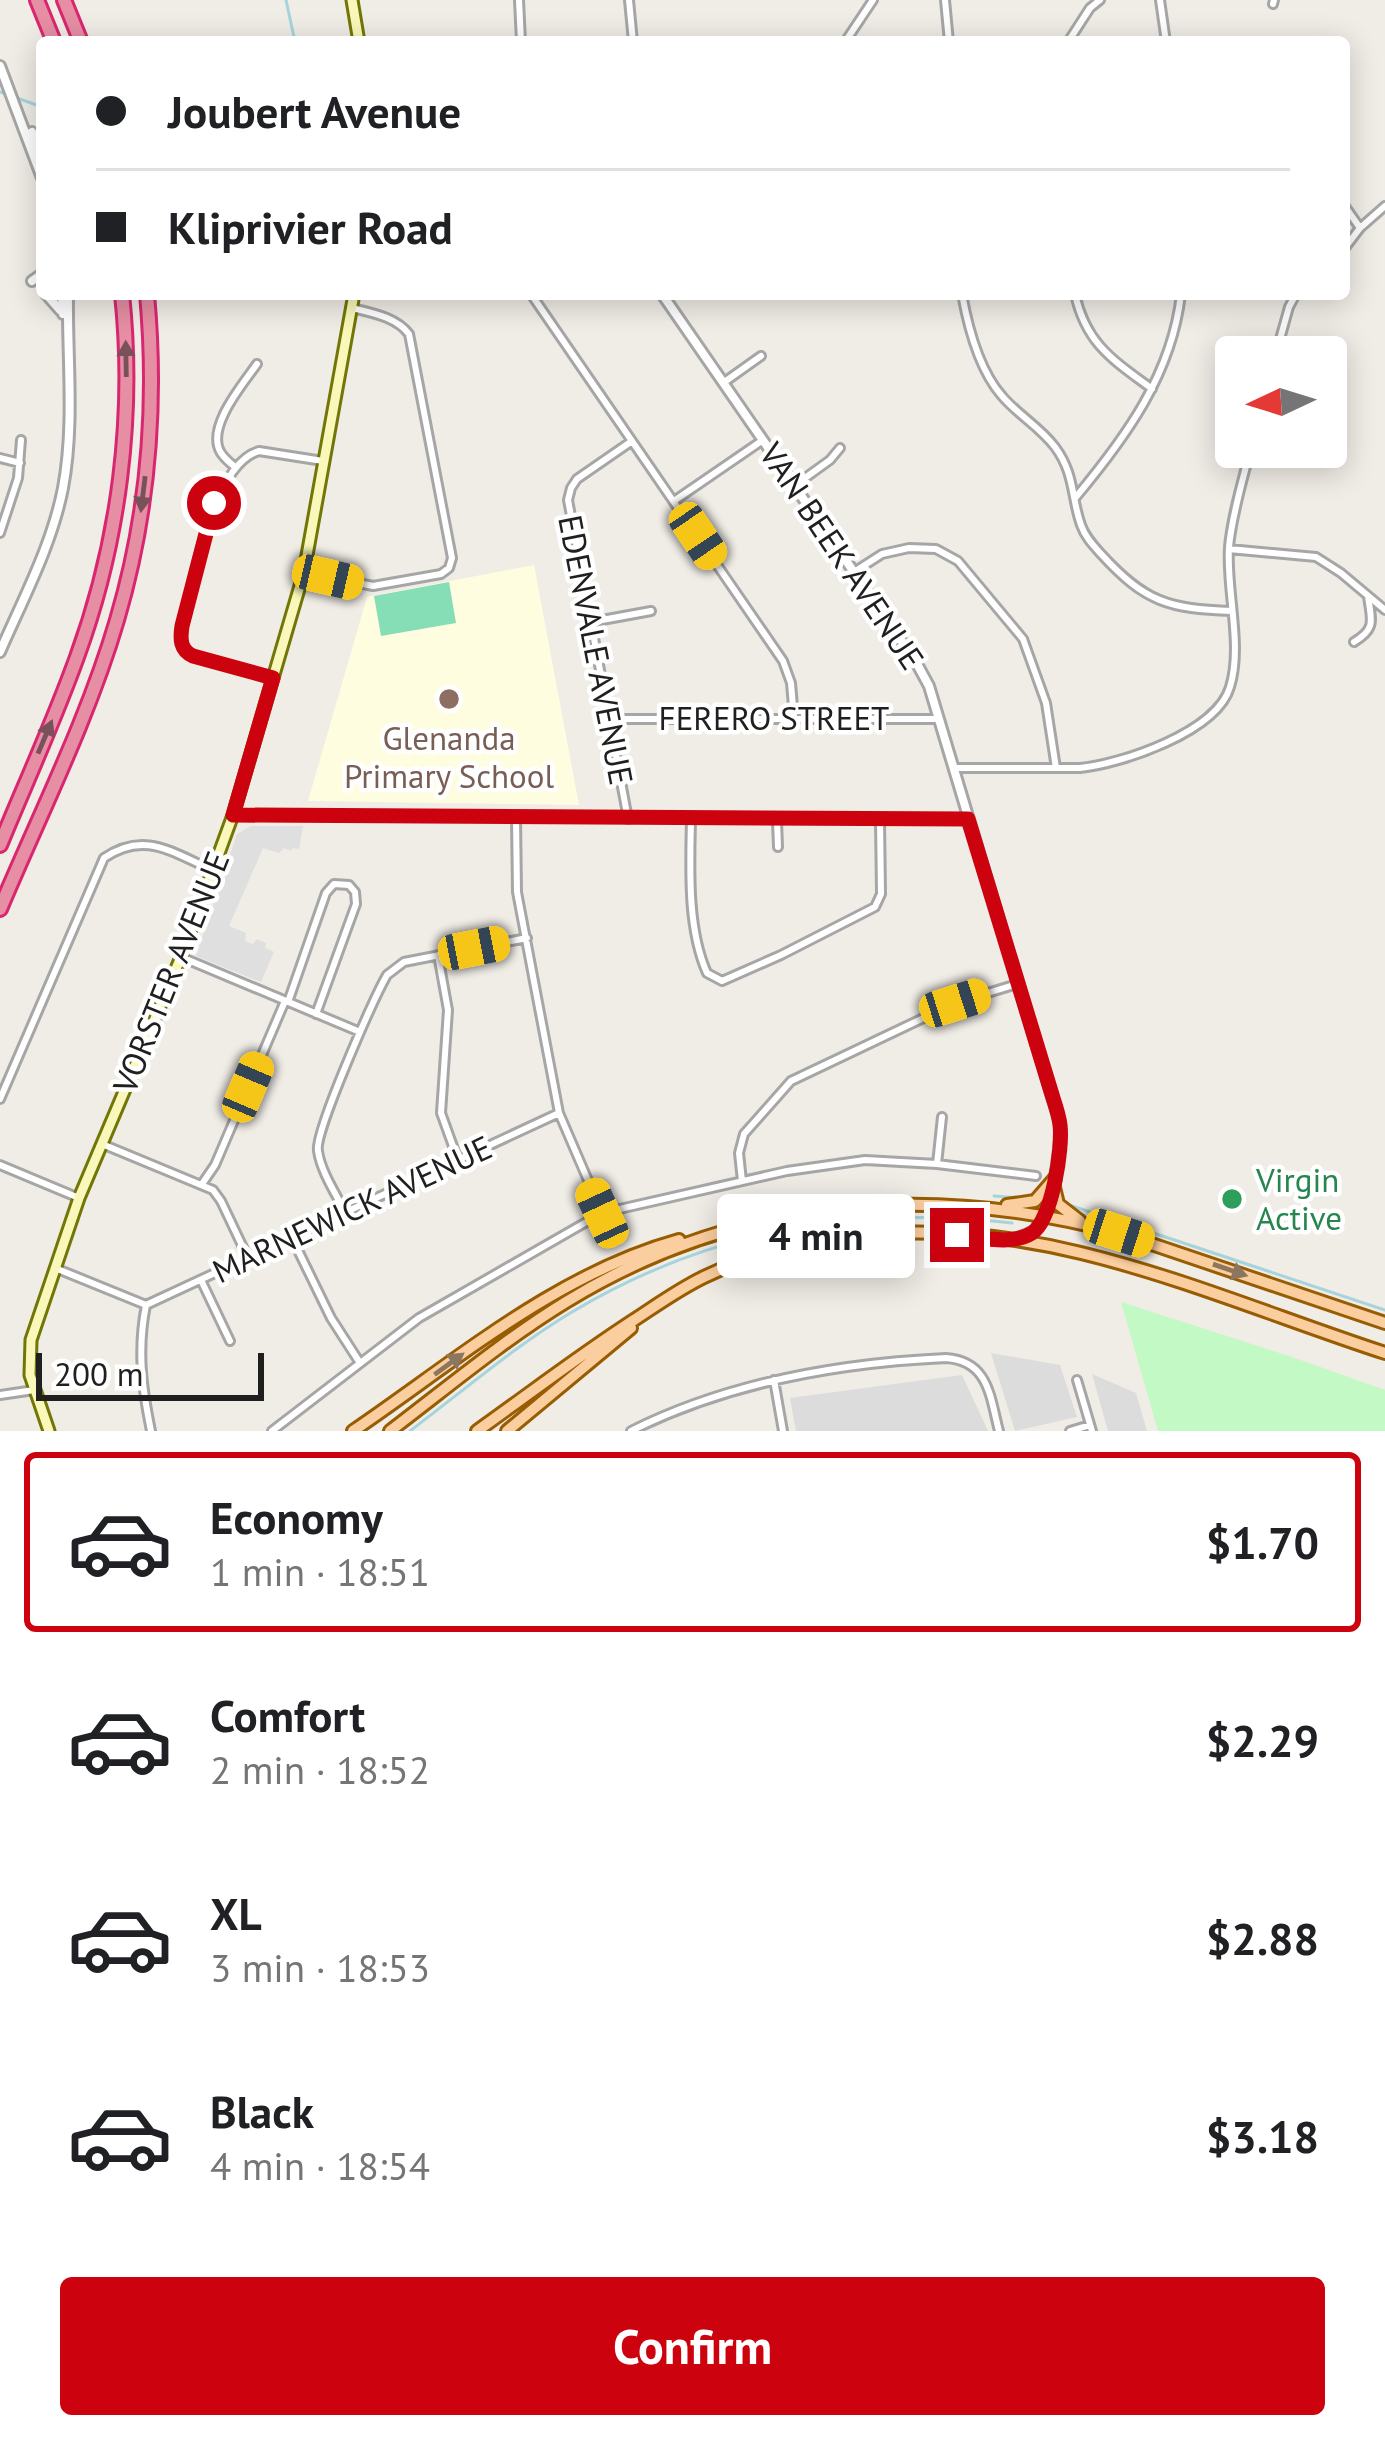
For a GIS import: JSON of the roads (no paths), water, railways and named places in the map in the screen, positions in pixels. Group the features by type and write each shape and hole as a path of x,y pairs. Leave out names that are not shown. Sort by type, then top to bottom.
{"highway":[{"path":"37,0 52,36"},
{"path":"64,0 79,36"},
{"path":"0,845 78,655 108,549 125,426 122,300"},
{"path":"0,909 92,692 128,578 148,446 152,363 147,300"}],"main road":[{"path":"352,0 358,36"},
{"name":"VORSTER AVENUE","path":"49,1431 28,1365 31,1340 80,1198 181,957 233,815 304,572 352,300"},
{"path":"980,1207 1030,1203 1054,1180"},
{"path":"1054,1180 1058,1204 1083,1223"},
{"path":"390,1431 531,1324 638,1264 754,1222 832,1208 914,1203 980,1207 1083,1223 1385,1323"},
{"path":"477,1431 676,1291 727,1267 802,1243 842,1237 897,1234 1012,1239 1072,1251 1385,1353"},
{"path":"352,1431 546,1299 638,1254 706,1237"},
{"path":"507,1431 655,1306"}],"street":[{"path":"519,0 521,36"},
{"path":"629,0 632,36"},
{"path":"849,36 873,0"},
{"path":"945,0 948,36"},
{"path":"1160,0 1165,36"},
{"path":"1072,36 1097,1"},
{"path":"1,56 36,144"},
{"path":"0,66 36,162"},
{"path":"1350,241 1385,206"},
{"path":"1350,214 1360,227"},
{"path":"52,300 64,323"},
{"path":"0,652 47,530 59,485 67,389 65,300"},
{"path":"0,639 48,541 64,484 70,383 65,300"},
{"path":"536,300 788,668 794,718"},
{"name":"VAN BEEK AVENUE","path":"666,300 923,673 1060,1123 1060,1146 1045,1216"},
{"path":"963,300 994,387 1052,444 1064,464 1085,534 1140,592 1193,609 1232,610"},
{"path":"1077,300 1092,339 1113,361 1152,388"},
{"path":"1076,497 1129,430 1152,388 1168,353 1180,300"},
{"path":"1281,336 1293,300"},
{"path":"304,572 373,586 442,574 451,563 409,334 392,320 350,308"},
{"path":"723,383 761,356"},
{"path":"235,467 220,452 218,430 257,364"},
{"path":"1,535 21,463 22,440"},
{"path":"674,501 763,440"},
{"name":"EDENVALE AVENUE","path":"628,819 568,494 577,479 632,441"},
{"path":"794,486 840,448"},
{"path":"273,678 186,652 180,641 182,626 214,503 235,467 245,456 259,451 323,461"},
{"path":"0,458 21,463"},
{"path":"953,768 1090,767 1174,739 1213,712 1232,684 1229,549 1246,468"},
{"path":"854,572 882,554 909,548 936,549 958,561 1026,646 1049,717 1055,768"},
{"path":"1229,549 1316,557 1385,610"},
{"path":"1354,643 1372,626 1368,596"},
{"path":"591,622 651,611"},
{"name":"FERERO STREET","path":"609,719 939,718"},
{"path":"233,815 968,819"},
{"path":"516,818 516,885 559,1113 602,1213"},
{"path":"691,819 690,892 703,964 710,976 722,981 875,907 880,894 880,820"},
{"path":"777,820 778,848"},
{"path":"0,1099 104,858 143,843 213,870"},
{"path":"202,1184 215,1165 287,1001 326,893 334,884 349,885 356,904 316,1014"},
{"path":"345,1212 317,1142 390,971 404,962 527,938"},
{"path":"438,956 448,1010 441,1113 458,1160"},
{"path":"181,957 362,1033"},
{"path":"742,1181 739,1153 744,1134 791,1081 955,1003 1017,984"},
{"name":"MARNEWICK AVENUE","path":"146,1306 559,1113"},
{"path":"937,1164 942,1118"},
{"path":"102,1144 202,1184 219,1197 248,1258"},
{"path":"272,1431 443,1303 602,1213 837,1162 937,1164 1036,1176"},
{"path":"0,1165 80,1198"},
{"path":"1012,1239 1035,1230 1045,1216"},
{"path":"292,1238 331,1318 360,1363"},
{"path":"55,1268 146,1306 140,1360 151,1431"},
{"path":"201,1280 230,1341"},
{"path":"631,1431 675,1411 807,1371 937,1358 961,1360 977,1369 999,1431"},
{"path":"774,1381 783,1431"},
{"path":"1070,1431 1091,1428 1077,1381"},
{"path":"0,1395 34,1390"}],"waterway":[{"path":"286,0 294,36"},
{"path":"0,92 36,105"},
{"path":"994,1196 1022,1198"},
{"path":"1069,1205 1385,1310"},
{"path":"410,1431 551,1325 676,1261 784,1230 840,1222 954,1218 1012,1223"}],"place":[{"name":"Glenanda Primary School","path":"449,699"},
{"name":"Virgin Active","path":"1232,1199"}]}
